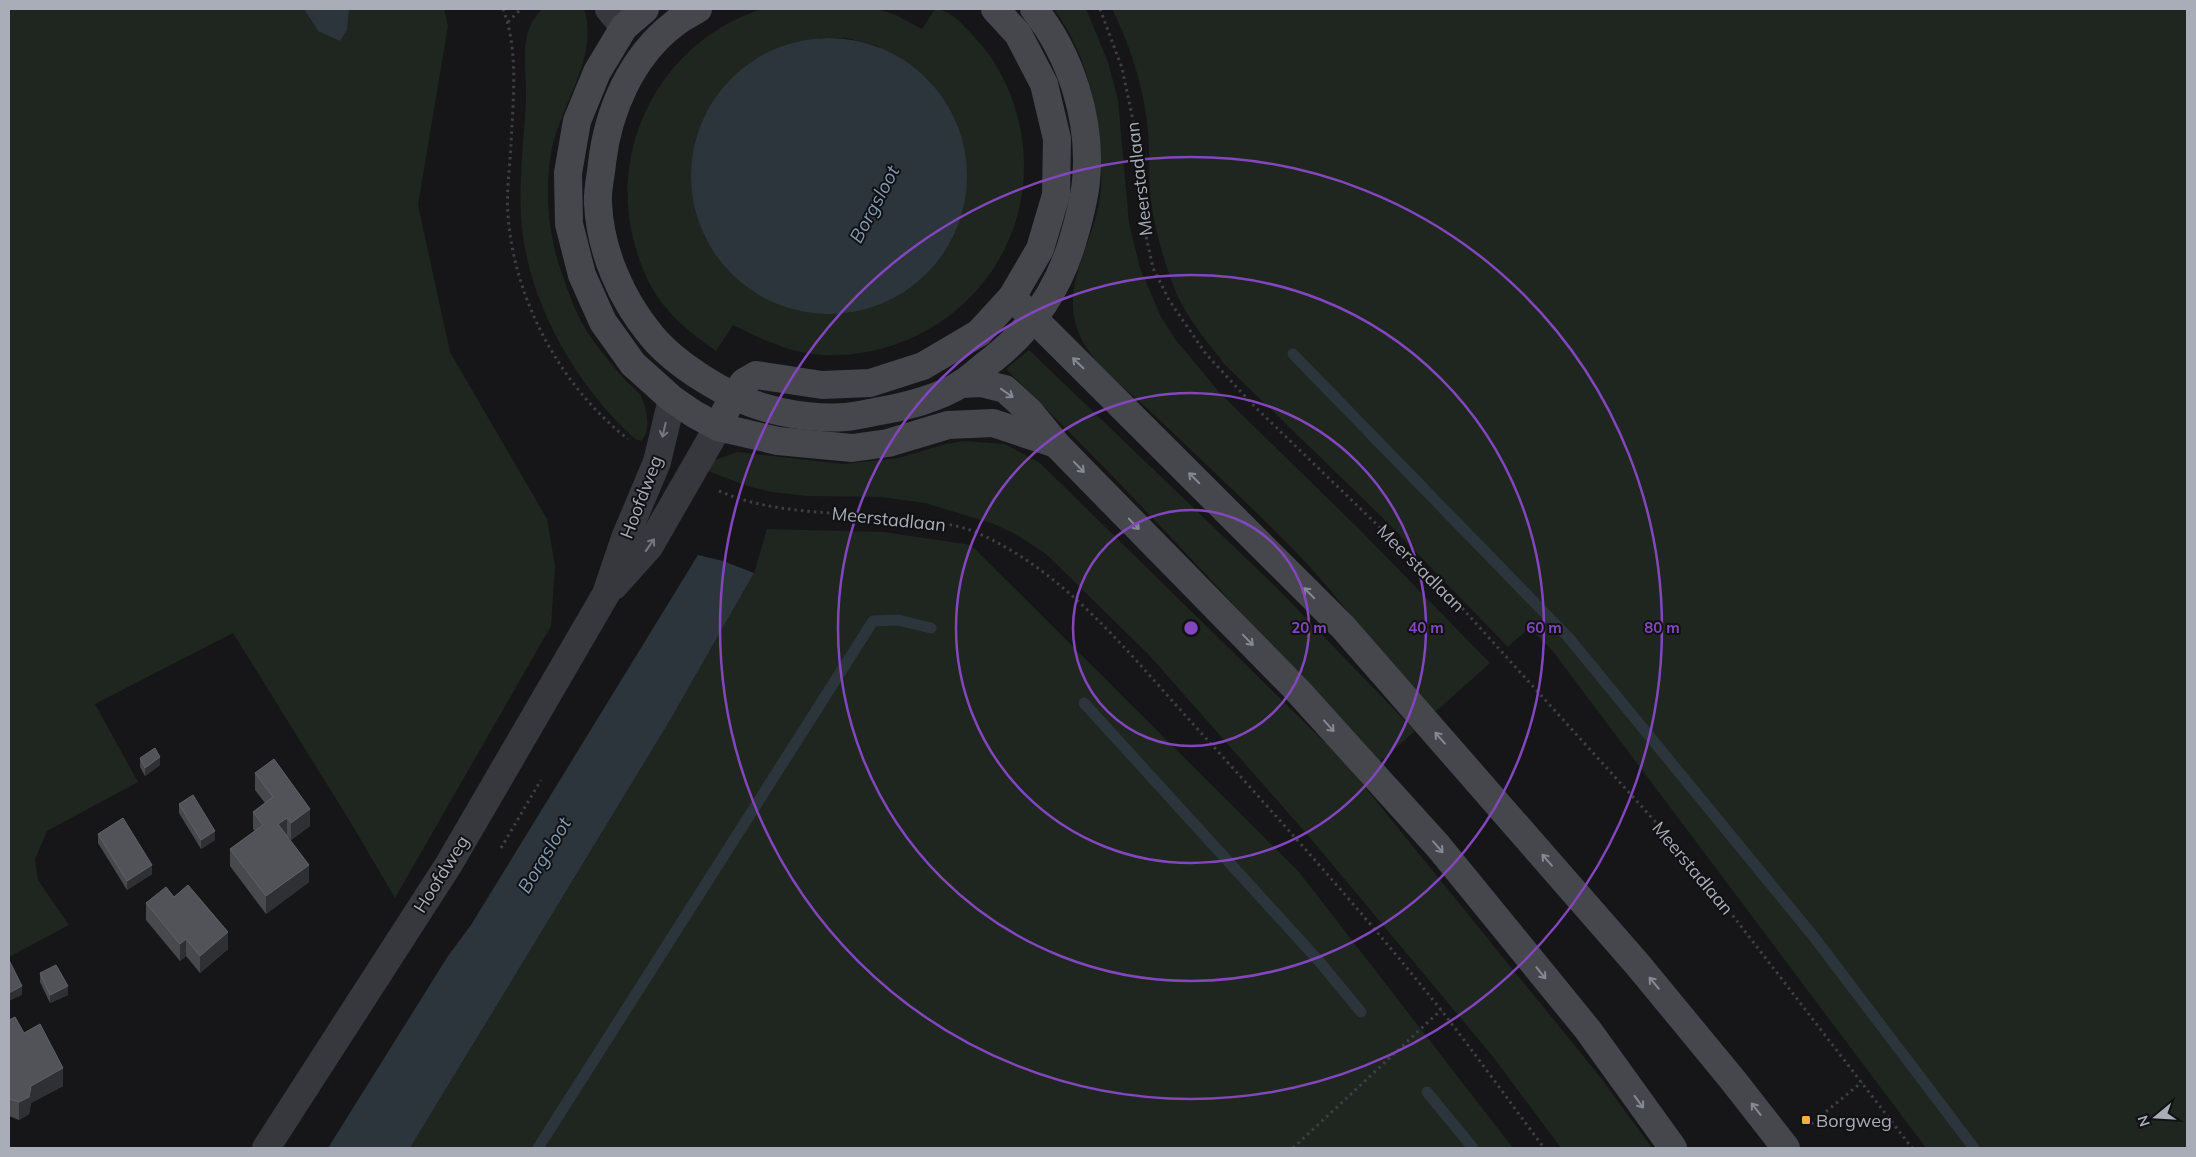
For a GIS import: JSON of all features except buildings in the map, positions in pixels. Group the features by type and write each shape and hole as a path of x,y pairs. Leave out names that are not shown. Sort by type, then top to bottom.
{"main road":[{"path":"617,18 645,9"},
{"path":"698,9 673,24 658,39 634,68 614,106 604,149 598,203 607,254 624,296 651,336 672,355 712,384 733,397 767,409 803,415 845,417 930,399 961,384 1026,330 1065,268 1078,225 1086,180 1085,135 1077,90 1058,45 1034,9"},
{"path":"718,427 733,397 744,382 756,375 822,385 870,383 899,375 923,366 979,333 1012,297 1040,249 1056,195 1057,139 1044,84 1018,34 995,9"},
{"path":"617,18 642,59"},
{"path":"617,18 577,121 568,172 570,224 582,275 603,322 634,364 672,399 718,427 778,441 852,448 888,443 948,425 993,423 1057,445"},
{"path":"1012,297 1343,627 1645,972 1786,1148"},
{"path":"961,384 981,383 1006,389 1029,411 1057,445 1297,690 1438,846 1588,1030 1673,1148"}],"street":[{"name":"Hoofdweg","path":"266,1148 449,864 606,594 625,538 657,462 672,399"},
{"name":"Hoofdweg","path":"606,594 649,547 718,427"}],"path":[{"path":"503,9 508,22 521,9"},
{"name":"Meerstadlaan","path":"1100,9 1122,68 1134,125 1140,208 1153,268 1169,300 1206,354 1255,406 1453,598 1690,860 1912,1148"},
{"name":"Meerstadlaan","path":"711,487 742,501 779,508 882,515 944,523 977,533 1012,550 1044,571 1100,623 1299,842 1441,1010 1544,1148"},
{"path":"1293,1148 1441,1010"},
{"path":"1808,1126 1862,1082"}],"shaded area":[{"path":"9,9 304,9 318,31 347,30 349,9 444,9 448,26 418,205 450,352 547,519 555,566 551,626 395,898 351,823 233,633 95,704 138,782 47,831 35,859 38,880 69,925 9,957"},
{"path":"542,9 584,9 588,27 583,63 555,135 551,153 548,196 552,238 570,296 583,325 602,353 643,400 647,425 641,441 635,439 613,417 574,367 543,309 532,279 521,217 521,173 526,99 525,51 529,29"},
{"path":"762,9 877,9 896,15 922,29 935,9 947,12 958,20 995,63 1014,103 1018,117 1023,146 1023,189 1013,229 996,265 971,297 940,322 904,341 865,352 822,355 787,348 733,325 716,351 684,326 661,301 645,274 632,234 628,198 630,162 639,128 654,96 674,68 699,43 728,23","holes":["817,38 847,38 877,46 927,78 945,101 958,126"]},
{"path":"1054,9 1086,9 1108,62 1118,100 1129,223 1140,268 1161,317 1175,339 1220,393 1360,530 1490,663 1433,714 1314,571 1150,411 1108,374 1082,341 1073,312 1073,296 1080,265 1099,203 1101,182 1100,160 1095,109 1087,74 1074,41"},
{"path":"1112,9 2187,9 2187,1148 1926,1148 1552,650 1529,628 1508,647 1381,516 1225,365 1195,325 1175,290 1159,242 1151,197 1148,132 1142,92 1129,49"},
{"path":"1029,350 1276,587 1415,731 1377,764 1195,563 1102,465 1006,369"},
{"path":"964,441 1005,444 1040,463 1342,759 1601,1078 1652,1148 1561,1148 1494,1058 1306,833 1150,656 1046,554 1017,535 994,524 925,503 881,497 807,496 772,492 747,486 708,471 710,462 737,452 843,464 898,458 946,444"},
{"path":"767,529 884,532 971,545 1299,872 1513,1148 410,1148 669,722 754,573"}],"water":[{"path":"304,9 349,9 347,30 340,41 318,31"},
{"name":"Borgsloot","path":"843,38 882,48 894,54 917,69 936,88 957,123 965,149 967,176 965,203 957,229 944,253 927,274 906,291 882,304 843,314 815,314 776,304 764,298 741,283 722,264 701,229 693,203 691,162 701,123 707,111 722,88 741,69 776,48 802,40"},
{"name":"Borgsloot","path":"698,555 723,561 754,573 669,722 410,1148 328,1148 448,956 471,925"}],"waterway":[{"path":"1293,354 1569,638 1814,937 1974,1148"},
{"path":"538,1148 873,621 898,620 931,628"},
{"path":"1084,703 1318,960 1361,1012"},
{"path":"1427,1092 1473,1148"}],"place":[{"name":"Borgweg","path":"1806,1120"}]}
